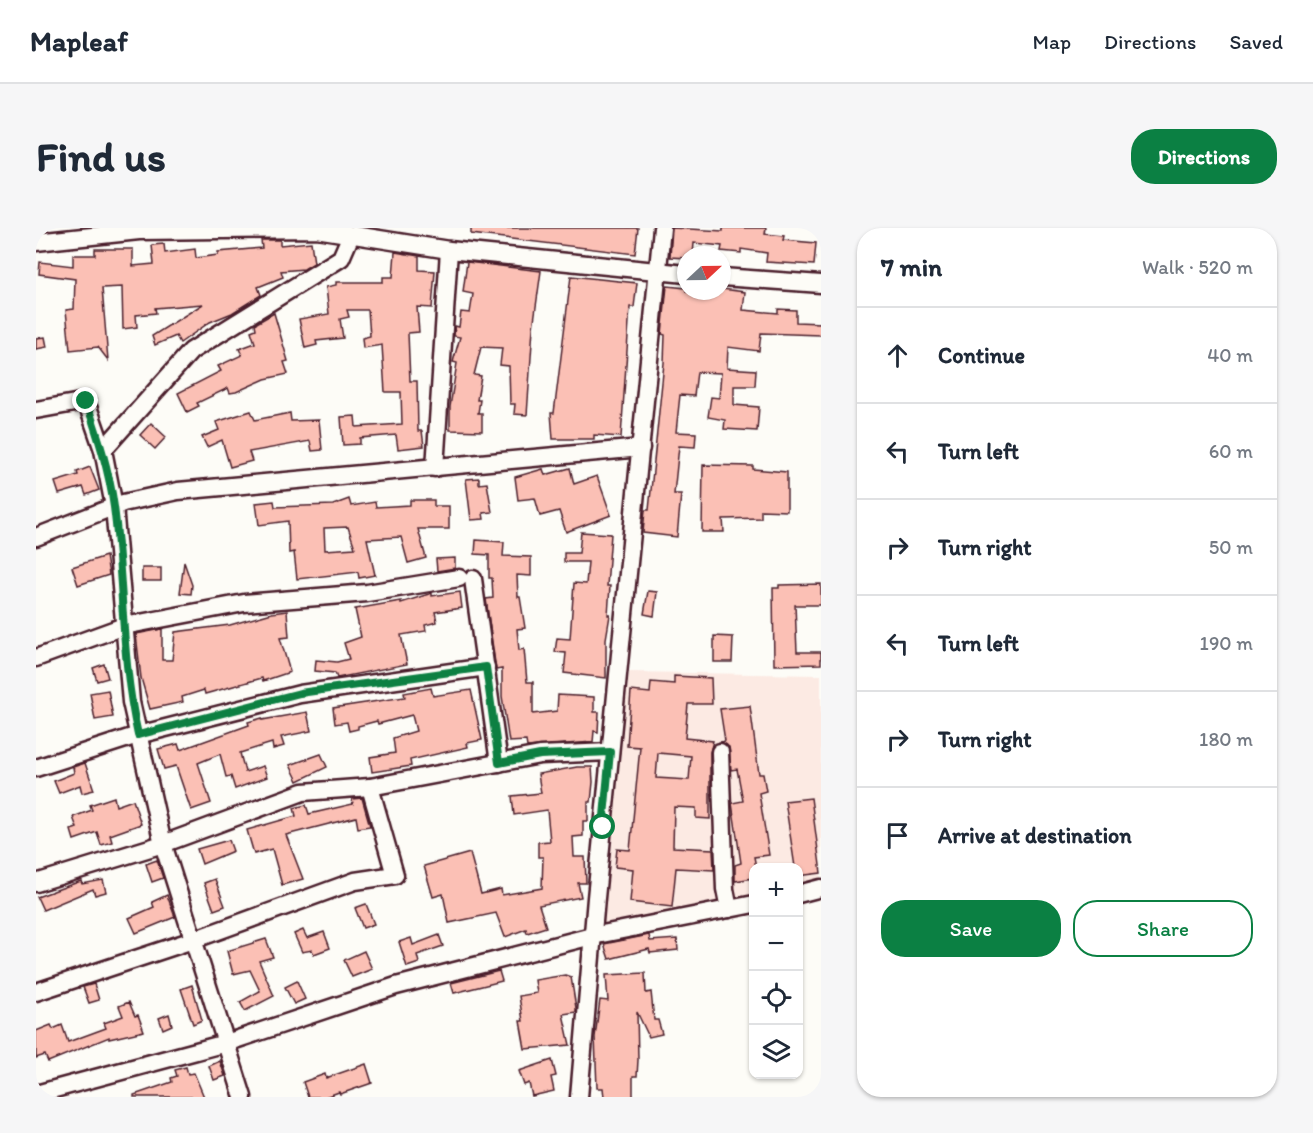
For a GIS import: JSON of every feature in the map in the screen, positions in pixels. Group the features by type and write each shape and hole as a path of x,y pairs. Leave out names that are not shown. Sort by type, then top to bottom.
{"street":[{"path":"579,1097 592,936 662,228"},
{"path":"36,242 139,229 316,229 449,250 677,273"},
{"path":"103,450 191,351 340,258 351,235"},
{"path":"435,468 449,250"},
{"path":"731,278 821,284"},
{"path":"36,410 86,401 103,450 114,506 131,702 138,735 163,844 243,1097"},
{"path":"36,537 114,506 178,491 641,448"},
{"path":"36,658 124,626 244,603 367,593 466,578 486,667 499,763"},
{"path":"36,768 138,735 300,693 486,667"},
{"path":"36,883 163,844 303,792 370,787 540,755 610,752"},
{"path":"720,752 725,889 729,909"},
{"path":"36,992 194,940 355,881 395,875 370,787"},
{"path":"803,893 821,888"},
{"path":"36,1094 226,1043 396,986 592,936 749,905"}],"shaded area":[{"path":"629,672 821,675 821,881 803,885 803,863 749,863 749,897 603,926"}],"building":[{"path":"471,228 638,228 635,254 471,234"},
{"path":"672,228 723,231 723,228 766,228 765,234 784,236 783,240 816,243 814,265 766,262 767,253 741,249 741,253 731,252 731,246 694,243 694,246 677,246 677,257 670,257"},
{"path":"261,240 280,240 280,245 311,242 314,263 304,269 281,271 283,277 258,287 261,295 232,313 210,322 180,343 176,336 155,345 152,336 203,304 155,308 156,313 136,315 137,327 123,329 122,287 102,288 108,360 98,347 70,350 66,310 74,309 75,279 39,274 40,262 73,266 73,255 95,255 95,249 133,249 133,266 154,264 152,245 164,244 165,253 195,249 196,258 218,255 218,252 262,248"},
{"path":"395,252 419,256 419,270 435,271 432,308 417,307 419,332 408,333 410,381 417,381 418,431 422,431 424,446 398,449 396,435 360,438 360,444 343,445 341,417 355,416 356,427 402,424 401,392 385,392 382,345 363,348 362,338 370,336 368,310 347,310 349,317 340,319 343,338 316,341 317,345 305,348 299,319 329,314 326,287 336,285 336,282 383,282 383,277 393,277"},
{"path":"467,262 541,271 533,328 527,415 514,414 515,404 510,404 509,366 500,365 502,348 481,347 474,375 481,376 477,400 480,400 478,413 482,413 482,431 450,430 450,407 457,363 453,362 460,337 454,336 455,326 459,327 461,312 470,313 473,294 463,292"},
{"path":"571,276 637,283 634,307 630,307 621,437 594,435 594,439 553,439 551,413 554,413"},
{"path":"667,286 677,287 677,300 731,300 731,290 745,292 743,310 778,313 778,309 796,310 796,322 821,323 821,335 761,333 759,351 728,347 727,368 756,370 755,386 734,386 734,405 759,407 757,431 724,429 725,420 708,417 711,397 719,398 721,373 697,372 694,396 680,395 676,432 696,433 695,447 679,446 674,494 681,494 677,537 643,533 645,510 649,510 664,363 665,335 662,334"},
{"path":"274,313 288,361 284,362 288,374 265,379 236,392 230,393 228,388 197,403 199,406 187,412 178,393 221,371 218,366 242,355 239,349 255,343 251,331 256,329 255,324"},
{"path":"45,337 47,347 36,349 36,338"},
{"path":"251,411 255,420 290,413 291,421 319,420 322,450 312,451 310,441 249,452 252,461 230,467 222,440 207,447 202,437 219,430 216,422"},
{"path":"151,423 166,437 155,449 140,435"},
{"path":"703,465 753,466 753,469 787,472 787,511 761,510 761,518 723,519 724,532 702,532"},
{"path":"90,467 99,490 86,495 83,487 59,494 55,482 78,475 77,472"},
{"path":"570,468 574,484 597,476 611,515 566,532 559,511 540,516 535,498 518,500 515,477 543,469 545,475"},
{"path":"479,478 479,484 487,483 492,512 483,513 484,519 471,520 466,479"},
{"path":"349,499 351,506 375,502 376,507 410,505 410,500 434,500 434,506 449,506 449,529 418,529 426,558 408,563 401,537 367,539 375,575 359,578 358,572 297,579 294,552 289,553 288,521 259,525 256,503 274,501 275,507 333,505","holes":["348,527 355,548 325,550 324,528"]},
{"path":"581,532 611,534 607,586 610,586 608,615 610,615 606,639 606,678 564,673 566,653 555,652 557,638 570,639 574,583 586,584 588,562 564,562 564,553 579,553"},
{"path":"476,540 504,542 503,556 531,557 531,576 517,575 518,597 520,597 525,628 517,629 519,650 524,649 527,682 533,682 533,714 557,711 558,695 594,697 594,712 599,712 598,732 594,731 593,742 527,747 526,741 509,742 502,696 502,669 496,670 486,599 493,598 492,578 489,578 489,555 475,554"},
{"path":"106,556 109,575 78,585 72,567"},
{"path":"455,558 455,568 437,571 436,559"},
{"path":"184,562 192,585 191,594 180,593"},
{"path":"142,568 161,568 161,581 142,581"},
{"path":"821,584 821,605 795,605 797,652 821,652 821,664 774,665 773,588 779,588 779,585"},
{"path":"648,591 657,592 654,616 644,614"},
{"path":"460,592 462,608 435,612 437,622 425,625 426,631 401,635 407,664 337,678 335,673 315,671 316,660 337,662 349,659 344,643 361,637 355,609 401,601 401,603 432,593 432,596"},
{"path":"287,611 289,637 280,638 290,672 263,681 262,678 205,694 204,690 182,697 183,702 150,709 141,678 136,634 162,629 162,660 172,660 175,632 230,625"},
{"path":"714,636 733,637 732,662 714,662"},
{"path":"104,664 108,678 97,681 93,668"},
{"path":"674,676 711,678 712,704 688,704 685,738 713,741 710,752 710,819 696,818 696,808 674,807 673,847 713,849 714,870 676,868 672,907 630,902 633,869 615,867 617,849 630,850 640,747 627,746 631,691 650,693 651,682 674,684","holes":["658,753 691,756 689,780 656,778"]},
{"path":"431,688 433,696 471,690 482,740 467,743 468,747 410,760 411,766 372,772 370,757 395,753 393,738 416,731 412,715 378,724 377,721 349,731 347,722 335,724 333,708 405,697 404,693"},
{"path":"108,690 113,717 95,720 90,693"},
{"path":"750,706 759,774 763,774 766,791 759,793 769,855 754,857 755,863 749,863 749,879 735,881 735,865 741,863 732,803 743,801 737,769 731,770 729,747 720,742 725,741 720,709"},
{"path":"307,712 311,731 281,737 284,746 273,749 272,743 240,753 245,772 263,766 267,777 235,789 231,776 226,777 220,754 198,763 211,803 191,810 176,766 164,769 158,749 178,744 180,750 249,725 248,722"},
{"path":"321,754 327,767 298,781 290,765"},
{"path":"85,763 94,790 82,793 80,785 59,793 54,781 74,773 73,767"},
{"path":"577,767 592,767 593,782 591,802 588,802 588,821 583,821 583,836 573,837 574,857 585,857 586,883 578,883 581,897 539,905 546,927 527,933 526,929 505,937 496,913 449,923 443,894 433,897 424,866 470,853 481,894 501,889 502,895 542,888 543,857 538,857 538,842 550,841 547,810 514,815 512,796 541,793 538,774"},
{"path":"114,797 116,806 133,800 141,824 110,835 112,842 101,845 97,832 74,840 71,830 77,828 73,817 92,810 90,805"},
{"path":"362,798 370,826 358,828 356,817 286,835 303,879 282,885 272,849 254,854 247,830 296,816 294,808 306,805 309,814 353,804 352,799"},
{"path":"811,798 821,873 803,875 803,863 794,863 785,801"},
{"path":"229,840 233,851 202,864 197,849"},
{"path":"157,860 163,878 152,882 146,864"},
{"path":"215,879 225,906 214,910 204,883"},
{"path":"103,880 106,892 95,895 93,889 43,910 37,897 81,881 82,884"},
{"path":"167,895 175,917 136,933 129,918 154,907 152,902"},
{"path":"366,904 374,924 363,928 355,908"},
{"path":"303,930 307,938 324,932 330,948 314,954 312,950 302,952 294,934"},
{"path":"439,935 443,946 417,955 419,963 407,967 399,942 411,938 413,945"},
{"path":"649,935 650,941 677,939 678,950 650,953 649,949 609,959 604,944"},
{"path":"266,939 273,957 259,961 274,996 245,1011 240,1002 260,991 250,970 233,974 227,951"},
{"path":"364,951 372,969 352,977 344,960"},
{"path":"499,971 502,981 454,993 451,983"},
{"path":"645,973 646,993 651,992 654,1020 658,1020 662,1034 649,1037 637,1012 638,1060 637,1076 633,1076 633,1097 604,1097 603,1088 597,1088 595,1037 600,1000 608,1001 606,975"},
{"path":"565,975 571,977 576,1008 576,1012 563,1014 570,1045 525,1049 520,1021 523,1021 519,996 537,993 535,980"},
{"path":"297,981 305,999 294,1004 285,987"},
{"path":"94,984 99,1000 89,1003 83,987"},
{"path":"192,985 202,1020 193,1024 181,989"},
{"path":"129,1002 135,1016 138,1015 144,1031 109,1039 109,1037 48,1062 45,1055 36,1058 36,1031 51,1025 53,1029 62,1025 68,1042 106,1028 104,1023 123,1016 119,1006"},
{"path":"169,1014 172,1025 163,1029 159,1018"},
{"path":"552,1060 556,1076 551,1077 554,1091 532,1096 529,1083 524,1085 519,1071"},
{"path":"220,1061 225,1076 214,1080 209,1066"},
{"path":"366,1064 372,1083 340,1094 339,1092 325,1097 308,1097 303,1082 325,1074 326,1078"},
{"path":"186,1067 188,1074 194,1073 204,1097 134,1097 134,1095 172,1082 171,1078 177,1076 175,1070"}],"route":[{"path":"86,401 103,450 114,506 131,702 138,735 300,693 486,667 499,763 540,755 610,752 603,827"}]}
